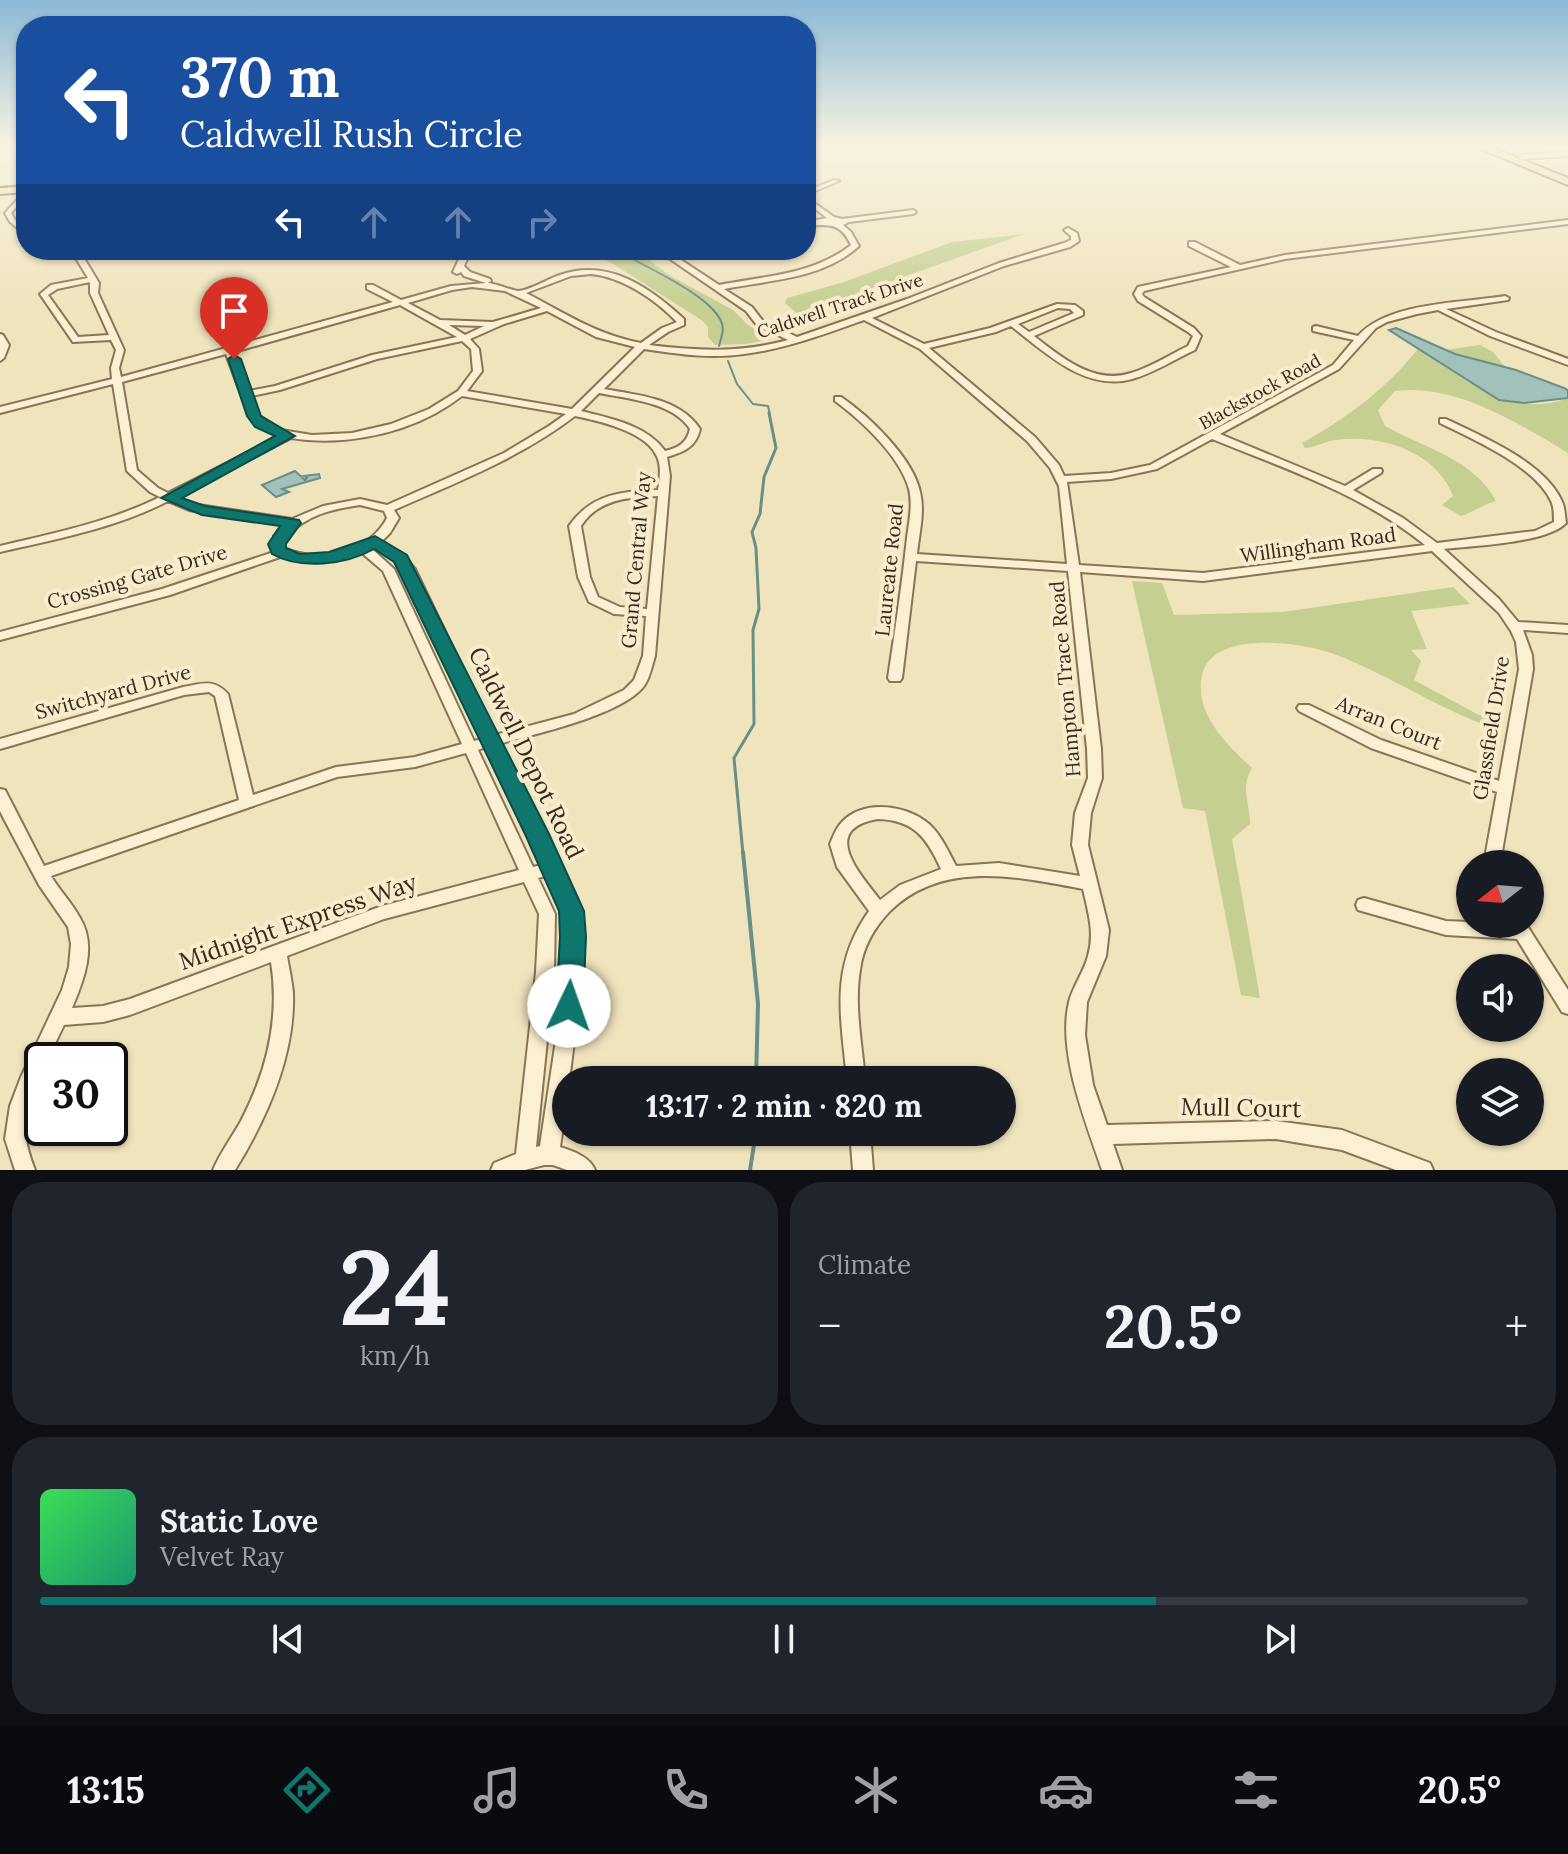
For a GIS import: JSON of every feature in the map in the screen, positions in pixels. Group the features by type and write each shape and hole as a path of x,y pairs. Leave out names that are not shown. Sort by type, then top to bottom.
{"street":[{"path":"16,203 8,213 16,224"},
{"path":"816,206 828,220"},
{"path":"816,222 842,222 913,212"},
{"path":"717,288 824,266 842,259 855,246 842,222"},
{"path":"1012,323 1082,373 1114,379 1128,377 1192,348 1197,342 1197,336 1191,330 1141,299 1138,294 1141,289 1329,251 1568,222"},
{"name":"Caldwell Track Drive","path":"0,410 462,286 497,285 522,292 582,329 611,339 713,353 746,352 796,340 1067,245 1075,241 1068,230"},
{"path":"1192,244 1238,267"},
{"path":"81,260 93,279 94,293 120,350 115,368 132,471 141,481 169,498 202,510 293,523"},
{"path":"462,260 456,269 462,286"},
{"path":"676,260 749,309 759,322 796,340"},
{"path":"459,265 473,278 497,285"},
{"path":"388,509 393,518 391,525 369,544 316,559 300,559 278,550 280,536 293,523 315,512 360,502 388,509 519,449 573,413 662,331 681,323 648,293 603,272 575,273 522,292"},
{"path":"93,279 54,287 44,294 76,340 115,337"},
{"path":"229,350 260,424 287,436 332,439 375,432 413,420 461,393 478,373 480,362 477,350 465,338 370,287"},
{"name":"Blackstock Road","path":"1062,479 1111,476 1153,467 1215,436 1336,367 1373,326 1388,319 1505,298"},
{"path":"923,347 1012,323 1057,306 1072,307 1080,313 1029,335"},
{"path":"247,394 277,388 366,359 465,338 501,322 550,308"},
{"path":"1441,309 1493,334 1568,362"},
{"name":"Hampton Trace Road","path":"864,317 923,347 1031,439 1062,479 1069,508 1094,749 1095,778 1083,813 1080,845 1101,930 1097,956 1078,1002 1076,1035 1083,1085 1112,1170"},
{"path":"437,322 465,325 501,322"},
{"path":"1316,329 1360,339"},
{"path":"0,337 5,345 0,358"},
{"path":"596,390 647,401 690,419 695,429 692,440 678,451 661,455"},
{"name":"Grand Central Way","path":"42,873 336,772 415,762 579,717 629,693 646,669 665,463 661,455 649,440 638,433 599,418 461,393"},
{"name":"Laureate Road","path":"838,399 850,406 898,460 914,487 916,500 911,557 895,678"},
{"name":"Willingham Road","path":"911,557 1203,577 1546,532 1560,523 1563,516 1556,496 1545,480 1522,461 1443,421"},
{"path":"0,549 88,528 169,498 287,436"},
{"path":"1215,436 1346,490 1398,519 1436,548 1517,626 1568,629"},
{"path":"1346,490 1377,471"},
{"path":"651,613 618,611 593,599 584,577 575,526 584,513 602,502 631,495 662,493"},
{"path":"369,544 388,569 547,914 548,935 525,1159"},
{"name":"Caldwell Depot Road","path":"369,544 401,559 409,569 571,911 573,937 569,1006 549,1153"},
{"name":"Crossing Gate Drive","path":"0,636 166,592 282,553"},
{"name":"Glassfield Drive","path":"1494,850 1526,669 1527,655 1517,626"},
{"name":"Switchyard Drive","path":"0,744 183,691 212,687 221,694 247,801"},
{"name":"Arran Court","path":"1304,708 1376,744 1505,789"},
{"path":"0,794 53,894 76,925 81,943 76,971 14,1129 25,1170"},
{"path":"879,912 843,863 838,844 846,827 860,817 886,813 912,818 930,835 951,873"},
{"name":"Midnight Express Way","path":"59,1017 103,1014 130,1007 382,913 552,868"},
{"path":"855,1066 849,986 855,951 867,925 892,898 924,881 951,873 984,869 1022,871 1090,884"},
{"path":"1364,905 1446,928 1456,928"},
{"path":"1526,938 1568,1006"},
{"path":"223,1170 263,1097 280,1038 284,996 278,952"},
{"name":"Mull Court","path":"1099,1135 1276,1130 1342,1140 1423,1170"},
{"path":"861,1146 863,1170"},
{"path":"501,1170 549,1153 569,1158 585,1170"}],"green space":[{"path":"1024,234 850,296 843,305 798,314 785,303 787,298 844,282 952,242"},
{"path":"605,260 649,260 669,275 733,310 748,325 771,339 715,345 708,337 708,327 703,321"},
{"path":"1480,345 1493,352 1506,368 1445,350"},
{"path":"1418,349 1470,383 1508,400 1527,404 1568,398 1568,453 1507,418 1463,399 1418,390 1395,391 1378,410 1385,426 1461,465 1487,487 1496,501 1461,516 1442,505 1453,496 1445,480 1434,467 1405,449 1388,443 1353,439 1305,448 1302,443 1365,402"},
{"path":"1132,581 1162,583 1174,615 1283,612 1453,587 1470,604 1411,611 1427,649 1411,650 1421,661 1414,680 1477,714 1497,721 1497,729 1455,712 1355,662 1320,650 1281,643 1260,643 1222,651 1209,660 1202,675 1201,689 1207,715 1223,738 1252,768 1246,789 1250,824 1232,839 1260,998 1241,995 1205,811 1183,808"}],"water":[{"path":"1396,328 1455,354 1516,370 1564,388 1568,390 1568,398 1524,403 1499,400 1389,330"},
{"path":"295,471 305,480 307,478 304,476 319,474 320,478 282,489 289,492 276,497 262,485"}],"waterway":[{"path":"635,260 690,291 714,311 723,327 719,346"},
{"path":"728,361 737,384 753,404 768,406 770,415"},
{"path":"743,854 734,758 754,724 753,630 759,609 756,548 752,532 760,514 764,477 776,448 769,413"},
{"path":"743,852 758,1004 756,1066"},
{"path":"750,1170 754,1146"}],"route":[{"path":"234,359 254,416 260,424 287,436 169,498 202,510 293,523 284,530 277,544 278,550 288,556 300,559 329,557 363,548 375,541 401,559 409,569 571,911 573,937 569,1006"}]}
